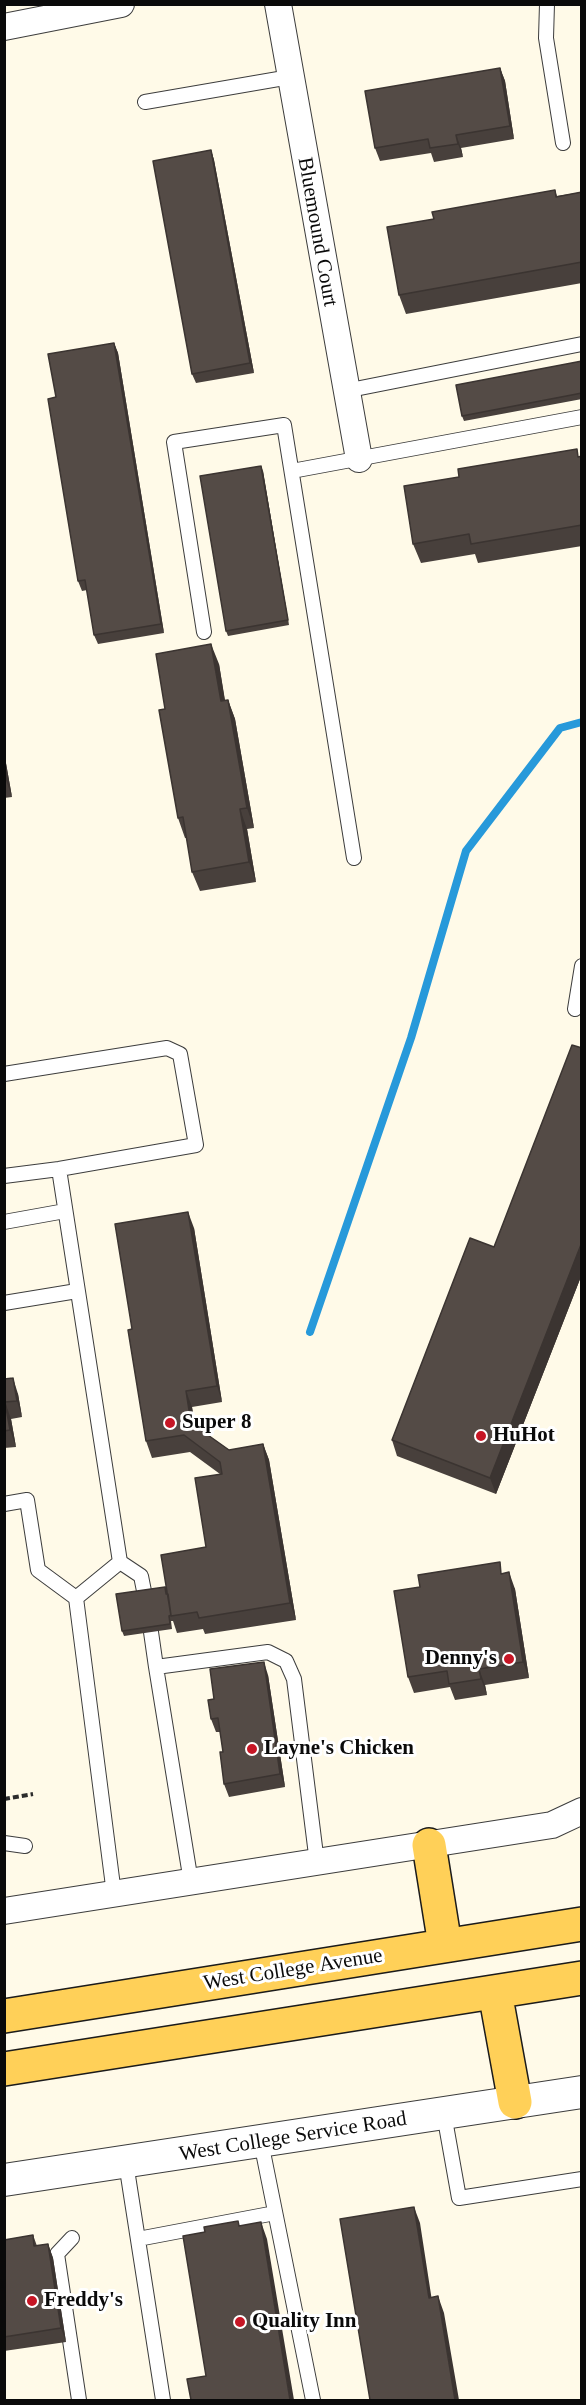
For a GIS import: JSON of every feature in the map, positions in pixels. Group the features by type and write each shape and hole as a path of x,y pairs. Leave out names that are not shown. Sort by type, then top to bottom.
{"main road":[{"path":"429,1845 445,1945"},
{"name":"West College Avenue","path":"4,2016 582,1924"},
{"path":"4,2069 582,1978"},
{"path":"495,1992 514,2103"}],"street":[{"path":"4,27 77,8 121,4"},
{"name":"Bluemound Court","path":"278,4 345,391 359,459"},
{"path":"4,1911 552,1825 582,1811"},
{"name":"West College Service Road","path":"4,2180 582,2092"}],"lane":[{"path":"547,4 546,38 563,143"},
{"path":"145,102 290,77"},
{"path":"345,391 582,344"},
{"path":"292,471 582,417"},
{"path":"204,632 174,442 284,425 354,858"},
{"path":"575,1009 582,966"},
{"path":"4,1074 167,1048 180,1054 196,1144 59,1169 4,1176"},
{"path":"59,1169 120,1563 141,1576 145,1596"},
{"path":"4,1222 65,1211"},
{"path":"4,1303 78,1290"},
{"path":"4,1504 27,1500 38,1570 76,1598 114,1894"},
{"path":"76,1598 120,1563"},
{"path":"151,1632 191,1882"},
{"path":"156,1667 268,1652 286,1660 294,1679 317,1863"},
{"path":"4,1843 25,1846"},
{"path":"444,2114 459,2198 582,2179"},
{"path":"261,2142 313,2400"},
{"path":"126,2163 163,2400"},
{"path":"138,2239 275,2213"},
{"path":"72,2238 57,2254 79,2400"}],"path":[{"path":"4,1798 33,1794"}],"building":[{"path":"500,68 510,126 456,135 458,144 430,148 428,139 375,148 365,91"},
{"path":"211,150 250,363 192,374 153,161"},
{"path":"555,190 556,197 582,192 582,262 399,295 387,227 434,219 432,212"},
{"path":"114,343 161,624 94,635 85,580 78,581 48,399 56,397 48,354"},
{"path":"582,361 582,393 462,416 456,385"},
{"path":"577,449 578,457 582,456 582,525 471,544 469,534 413,544 404,486 459,477 458,469"},
{"path":"261,466 288,620 226,631 200,476"},
{"path":"211,644 221,701 228,700 247,808 240,809 249,862 192,872 183,817 178,818 159,710 165,709 156,654"},
{"path":"572,1045 582,1048 582,1242 490,1478 392,1440 470,1238 494,1247"},
{"name":"Super 8","path":"188,1212 217,1386 186,1391 191,1423 229,1450 263,1444 290,1603 199,1618 197,1612 171,1616 161,1555 206,1547 195,1478 222,1474 220,1462 184,1435 146,1441 128,1330 132,1329 115,1224"},
{"path":"13,1378 17,1401 5,1402 10,1430 4,1431 4,1379"},
{"path":"500,1562 501,1574 509,1572 523,1662 479,1669 481,1679 449,1684 447,1671 408,1677 394,1591 420,1587 418,1575"},
{"path":"165,1587 171,1615 169,1616 170,1624 122,1631 116,1594"},
{"name":"Layne's Chicken","path":"264,1662 280,1774 224,1784 220,1752 223,1752 218,1718 211,1719 208,1700 214,1699 210,1669"},
{"path":"414,2207 429,2298 438,2296 455,2400 370,2400 340,2219"},
{"name":"Quality Inn","path":"238,2221 239,2226 261,2222 290,2400 191,2400 187,2379 206,2376 183,2236 205,2232 204,2227"},
{"name":"Freddy's","path":"33,2235 34,2246 48,2244 61,2328 4,2337 4,2240"}],"waterway":[{"path":"310,1332 411,1038 466,851 560,728 582,722"}],"place":[{"name":"Super 8","path":"170,1423"},
{"name":"HuHot","path":"481,1436"},
{"name":"Denny's","path":"509,1659"},
{"name":"Layne's Chicken","path":"252,1749"},
{"name":"Freddy's","path":"32,2301"},
{"name":"Quality Inn","path":"240,2322"}]}
